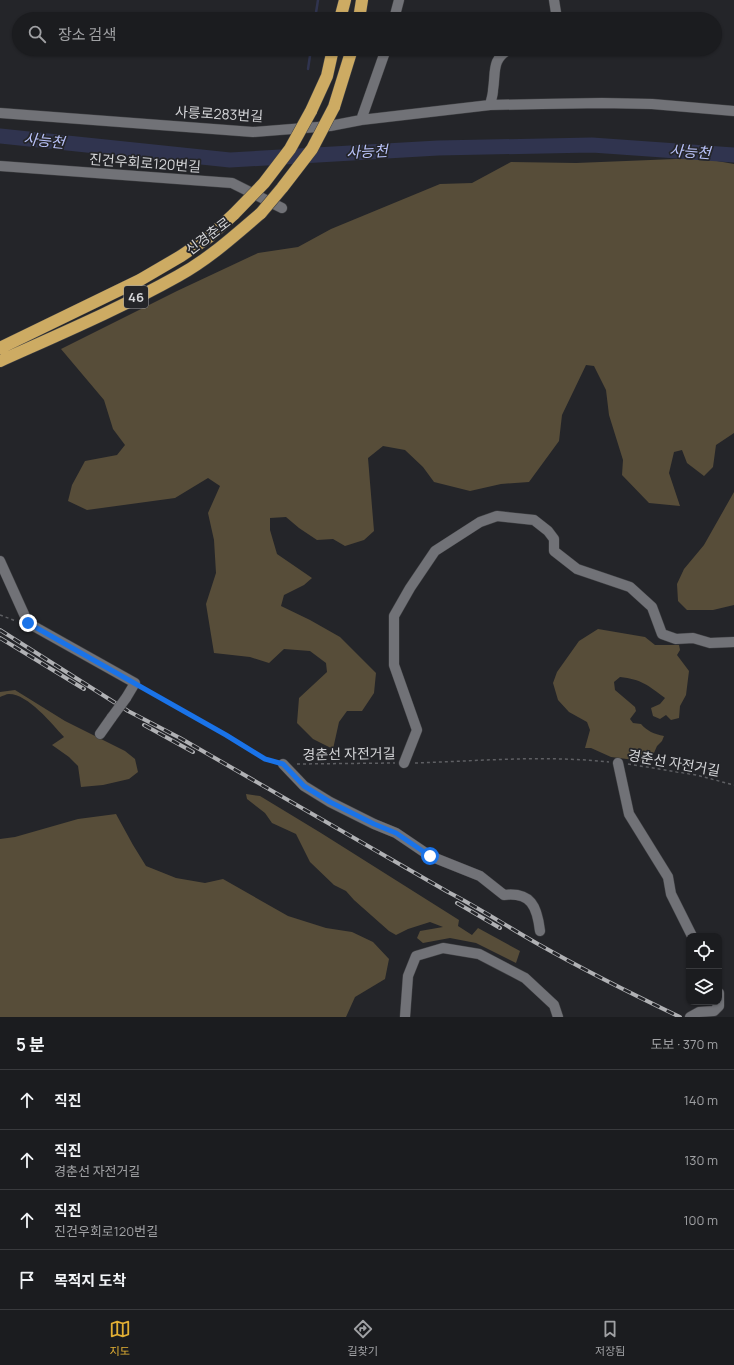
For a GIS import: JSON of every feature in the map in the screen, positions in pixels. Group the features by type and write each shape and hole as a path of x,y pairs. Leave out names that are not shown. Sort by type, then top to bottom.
{"highway":[{"path":"342,12 345,0"},
{"path":"360,12 362,0"},
{"name":"신경춘로","path":"0,348 146,276 181,256 209,237 234,214 264,182 290,149 311,111 327,76 331,56"},
{"name":"신경춘로","path":"0,361 123,304 179,276 219,249 261,213 312,149 334,108 350,56"}],"street":[{"path":"396,12 399,0"},
{"path":"554,0 556,12"},
{"path":"361,120 384,56"},
{"path":"490,105 494,90 494,74 497,61 501,56"},
{"name":"사릉로283번길","path":"0,113 253,132 330,126 361,120 490,105 609,103 652,104 734,110"},
{"name":"진건우회로120번길","path":"0,166 232,184 282,208"},
{"path":"404,763 417,730 394,665 394,616 410,588 435,551 480,522 497,516 534,520 548,531 554,539 554,551 577,569 630,587 652,607 662,634 676,639 693,638 710,643 734,642"},
{"path":"0,561 28,623 135,683 100,734"},
{"path":"618,763 629,814 668,877 671,894 690,933"},
{"path":"283,764 304,786 330,802 374,824 396,833 430,856 480,876 504,895 516,894 528,898 538,914 540,931"},
{"path":"405,1017 408,976 416,956 444,948 479,954 525,978 554,1005 558,1017"},
{"path":"690,1017 699,1012 714,1010 719,1005"}],"path":[{"path":"0,615 28,623"},
{"name":"경춘선 자전거길","path":"135,683 265,759 283,764 404,763 494,759 579,758 696,774 734,785"}],"shaded area":[{"path":"700,158 734,164 734,433 716,445 713,467 704,476 687,463 682,450 674,452 669,473 680,506 649,503 622,475 623,460 609,415 606,390 594,366 586,365 562,415 559,441 529,482 501,484 470,491 434,482 423,467 405,450 383,446 368,458 374,531 364,540 345,546 333,539 317,540 286,517 270,518 270,530 277,554 312,578 304,585 284,595 281,606 340,637 376,673 374,693 362,711 347,711 339,722 333,749 313,739 297,723 299,698 327,672 326,663 310,651 284,649 269,663 250,657 214,653 206,604 216,573 214,540 208,513 220,486 208,478 175,498 87,510 68,501 72,485 85,461 117,455 125,445 113,429 104,400 61,349 177,291 258,253 298,247 331,229 440,184 472,183 511,162 576,163"},
{"path":"734,492 734,605 713,610 687,610 678,601 677,584 684,569 704,545"},
{"path":"598,629 645,637 655,645 679,645 680,650 677,655 689,671 686,695 680,706 679,718 671,720 666,715 660,719 653,716 651,708 660,704 665,698 639,681 620,677 614,682 615,690 635,707 636,711 630,719 633,723 641,724 651,732 664,736 662,741 657,746 650,762 611,757 591,748 585,748 590,730 587,722 569,712 558,700 553,683 557,672 579,641"},
{"path":"15,690 65,721 125,751 135,759 138,772 129,779 103,785 81,787 78,766 69,757 52,745 64,737 32,704 24,699 16,695 9,694 0,697 0,692"},
{"path":"246,794 260,796 321,833 459,920 458,926 472,935 478,928 520,951 516,963 476,943 450,938 423,943 417,938 420,931 443,927 430,922 408,929 396,935 389,931 346,891 334,885 310,862 296,834 272,823 265,813 247,799"},
{"path":"116,814 146,866 176,878 205,883 223,879 288,916 326,928 352,932 373,942 389,959 385,979 355,997 346,1017 0,1017 0,839 15,837 78,819"}],"waterway":[{"path":"316,12 318,0"},
{"path":"308,69 310,56"},
{"name":"사능천","path":"0,136 230,160 438,148 592,145 734,155"}],"railway":[{"path":"0,630 128,711 180,738 471,904 555,954 680,1017"},
{"path":"0,638 84,689"},
{"path":"144,725 193,752"},
{"path":"457,903 500,928"}],"route":[{"path":"28,623 226,735 265,759 283,764 304,786 330,802 374,824 396,833 430,856"}]}
